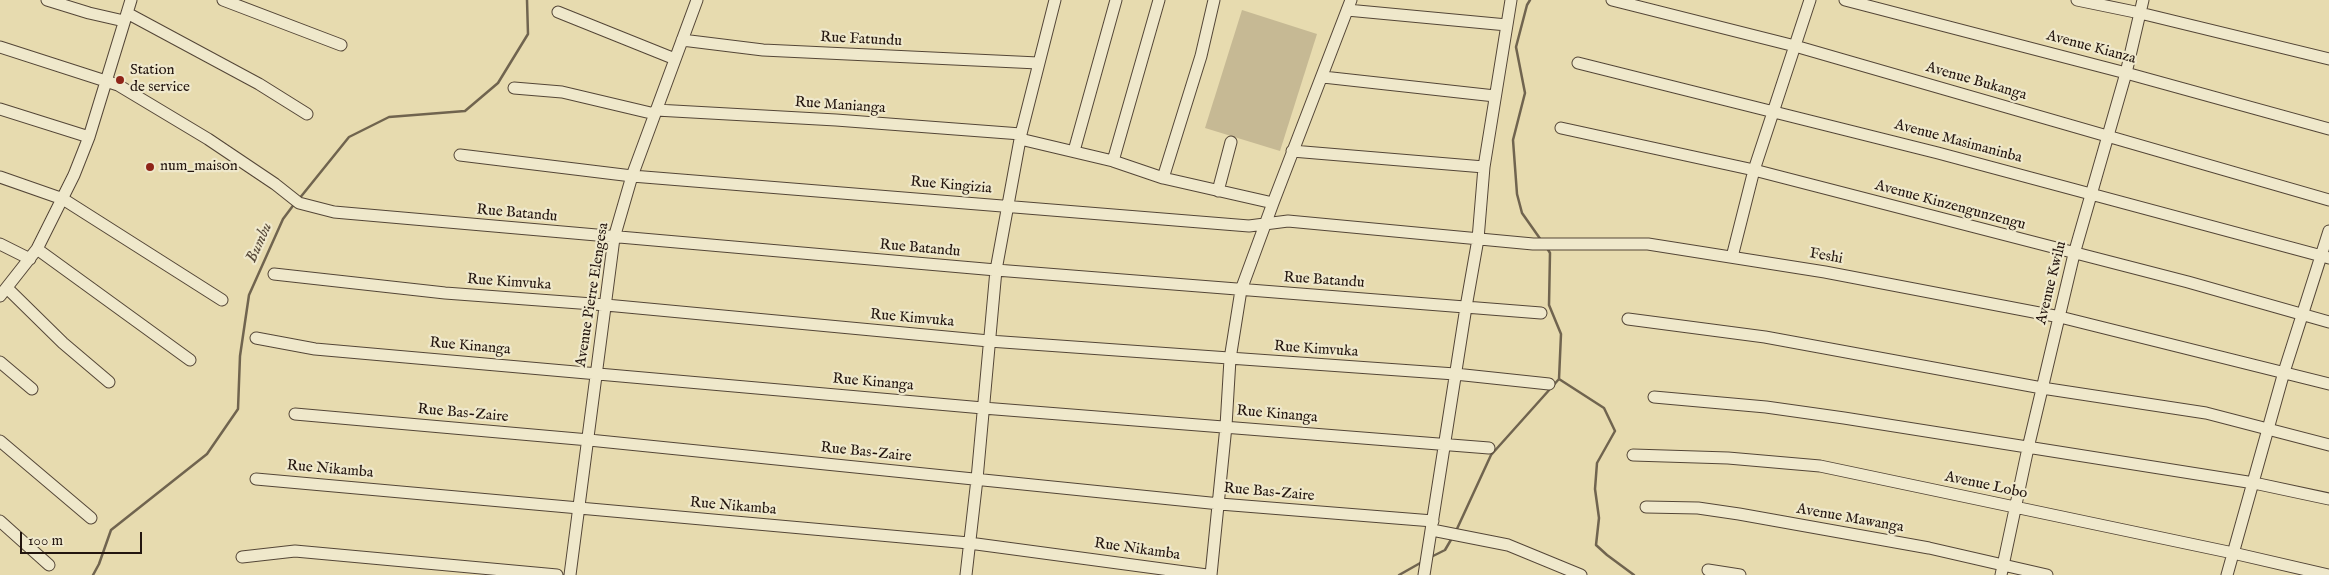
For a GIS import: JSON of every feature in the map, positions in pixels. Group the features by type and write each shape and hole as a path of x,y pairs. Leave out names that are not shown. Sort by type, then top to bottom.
{"street":[{"path":"46,0 89,13 126,17 259,84 307,114"},
{"path":"109,382 4,292 37,249 63,198 89,137 131,0"},
{"path":"223,0 341,45"},
{"name":"Avenue Pierre Elengesa","path":"570,575 614,238 632,176 697,0"},
{"path":"966,575 977,479 996,270 1021,137 1055,0"},
{"path":"1074,151 1116,0"},
{"path":"1113,161 1159,0"},
{"path":"1163,178 1200,56 1214,0"},
{"path":"1424,575 1478,239 1484,167 1511,0"},
{"name":"Avenue Bukanga","path":"1612,0 1795,46 2329,200"},
{"path":"1732,257 1754,170 1810,0"},
{"name":"Avenue Kianza","path":"1845,0 2126,72 2329,129"},
{"path":"2077,0 2140,13 2329,59"},
{"name":"Avenue Kwilu","path":"2003,570 2028,448 2074,254 2126,72 2143,0"},
{"path":"1211,575 1220,504 1230,359 1242,290 1292,151 1323,77 1349,5 1507,24"},
{"path":"558,12 675,59"},
{"name":"Rue Fatundu","path":"682,40 763,50 1038,63"},
{"path":"0,47 107,81"},
{"name":"Avenue Masimaninba","path":"1578,63 1775,110 2325,257"},
{"path":"1323,77 1495,96"},
{"name":"Rue Batandu","path":"107,81 131,92 208,139 275,184 296,201 334,212 996,270 1541,313"},
{"name":"Rue Manianga","path":"514,88 562,92 655,112 836,120 1021,137 1113,161 1163,178 1273,203"},
{"path":"0,109 89,137"},
{"name":"Avenue Kinzengunzengu","path":"1561,128 1754,170 2188,282 2329,322"},
{"path":"1218,191 1230,142"},
{"path":"1292,151 1484,167"},
{"name":"Rue Kingizia","path":"460,155 632,176 1249,226 1288,221 1478,239"},
{"path":"0,177 63,198 222,300"},
{"path":"2227,575 2284,372 2302,314 2325,257 2329,231"},
{"name":"Feshi","path":"1478,239 1533,244 1648,244 1732,257 1919,288 2060,317 2284,372"},
{"path":"0,244 30,259"},
{"path":"37,249 190,360"},
{"name":"Rue Kimvuka","path":"274,274 445,294 606,305 989,341 1455,374 1549,384"},
{"path":"1628,319 1765,337 2042,388 2206,413 2329,445"},
{"name":"Rue Kinanga","path":"256,338 315,348 596,374 983,408 1489,448"},
{"path":"0,362 32,390"},
{"path":"2284,372 2329,384"},
{"path":"1654,397 1766,407 2254,483 2329,499"},
{"name":"Rue Bas-Zaire","path":"296,414 589,440 1433,526 1508,545 1581,575"},
{"path":"0,442 91,518"},
{"name":"Avenue Lobo","path":"1633,455 1728,458 1820,466 2234,553 2328,575"},
{"name":"Rue Nikamba","path":"256,479 969,542 1207,575"},
{"name":"Avenue Mawanga","path":"1646,507 1698,508 1739,514 1929,548 2003,570 2047,575"},
{"path":"0,521 49,565"},
{"path":"242,557 296,552 557,575"},
{"path":"1708,570 1740,575"}],"shaded area":[{"path":"1242,10 1317,34 1280,151 1205,128"}],"waterway":[{"name":"Bumbu","path":"299,199 349,137 389,117 465,111 498,83 528,34 527,0"},
{"path":"1530,0 1516,47 1525,93 1513,140 1517,194 1522,213 1541,240"},
{"name":"Bumbu","path":"93,575 111,530 207,454 238,409 240,356 249,295 283,219 295,203"},
{"path":"1456,531 1491,455 1559,379 1561,334 1549,305 1550,253 1547,248"},
{"path":"1559,379 1604,408 1615,431 1597,463 1595,489 1599,518 1596,545 1634,575"},
{"path":"1431,557 1445,550 1452,538"},
{"path":"1399,575 1422,562"}],"place":[{"name":"Station de service","path":"120,80"},
{"name":"num_maison","path":"150,167"}]}
